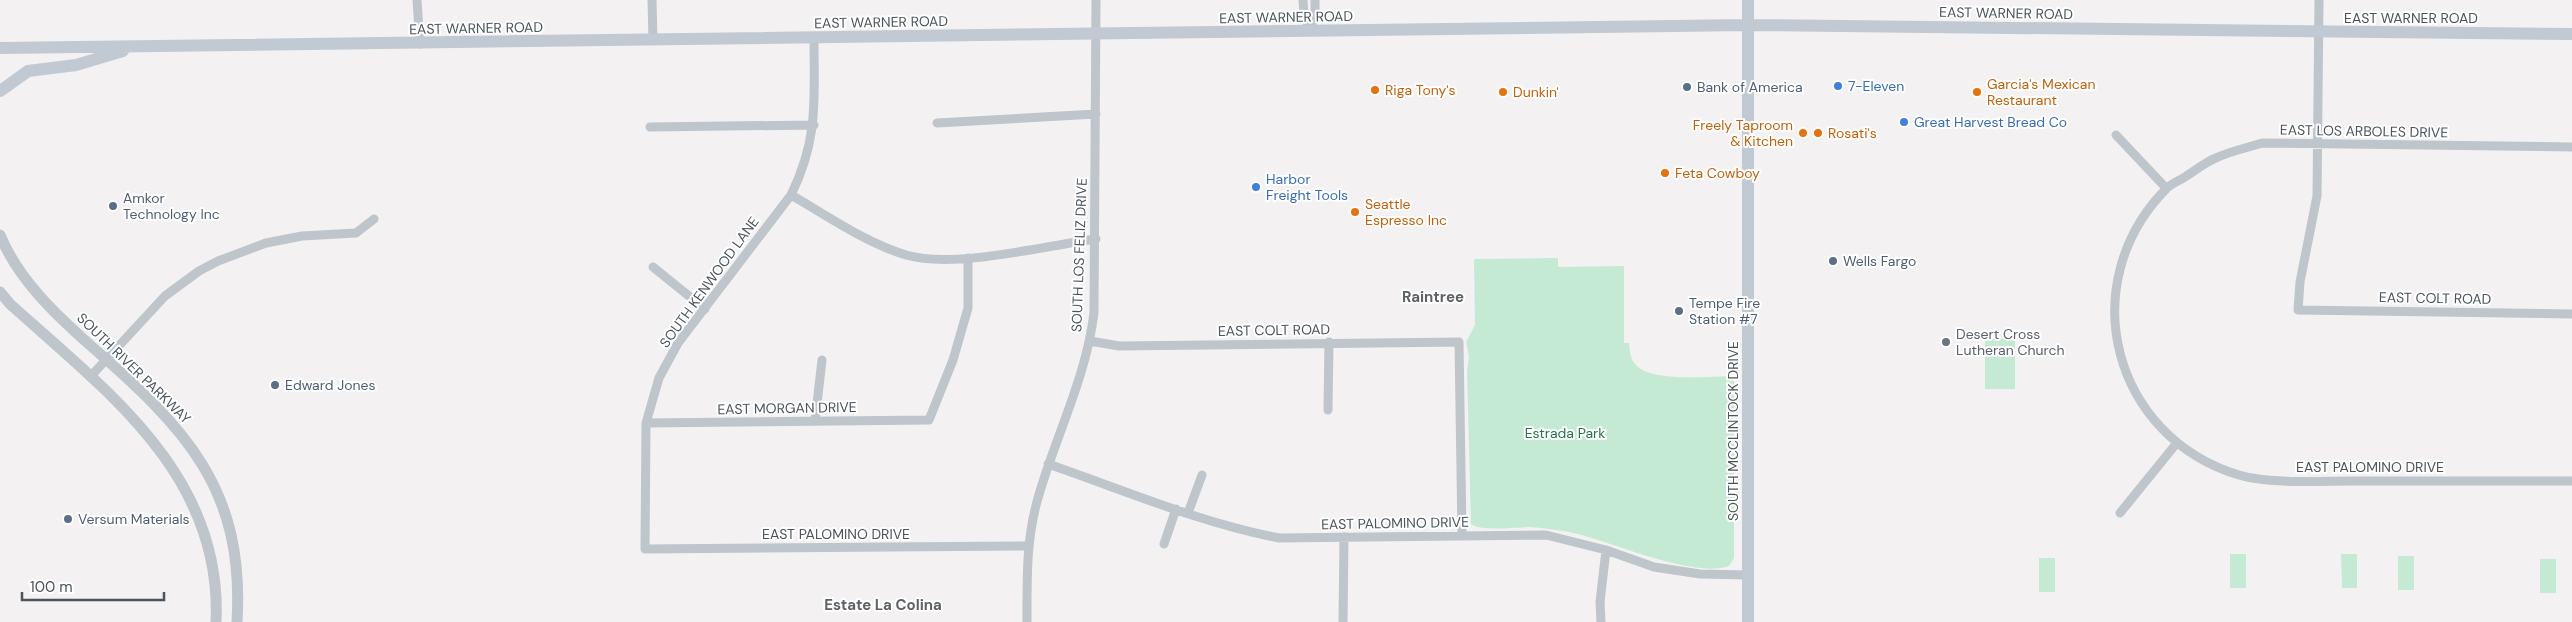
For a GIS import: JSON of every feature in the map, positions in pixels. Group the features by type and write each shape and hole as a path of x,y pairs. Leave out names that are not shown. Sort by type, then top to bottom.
{"main road":[{"name":"SOUTH MCCLINTOCK DRIVE","path":"1748,0 1748,622"},
{"name":"EAST WARNER ROAD","path":"0,48 420,44 1747,25 2572,34"},
{"path":"0,91 28,71 76,65 137,46"}],"street":[{"path":"417,0 420,44"},
{"path":"652,0 653,40"},
{"name":"SOUTH LOS FELIZ DRIVE","path":"1027,622 1028,546 1037,500 1048,464 1077,389 1090,341 1094,312 1096,239 1096,0"},
{"path":"1303,0 1310,31"},
{"path":"1310,31 1315,14 1315,0"},
{"path":"2317,144 2319,0"},
{"name":"SOUTH KENWOOD LANE","path":"646,549 646,423 660,378 678,344 791,195 804,166 814,125 814,38"},
{"path":"936,123 1096,114"},
{"path":"650,127 814,125"},
{"path":"2116,135 2166,188"},
{"name":"EAST LOS ARBOLES DRIVE","path":"2166,188 2215,158 2262,143 2572,147"},
{"name":"EAST COLT ROAD","path":"2317,144 2317,196 2300,282 2298,310 2572,314"},
{"name":"EAST PALOMINO DRIVE","path":"2166,188 2140,221 2121,260 2115,305 2117,344 2126,376 2147,413 2176,444 2208,464 2241,476 2258,478 2292,480 2572,482"},
{"path":"791,195 873,241 906,255 936,260 968,258 1096,239"},
{"path":"90,377 165,296 218,261 266,243 302,236 356,233 374,219"},
{"name":"SOUTH RIVER PARKWAY","path":"1,238 30,284 54,313 106,359 187,441 204,466 220,495 228,518 238,572 237,622"},
{"name":"EAST MORGAN DRIVE","path":"646,423 929,420 953,360 968,308 968,258"},
{"path":"653,267 705,309"},
{"path":"0,292 10,304 90,377 147,433 169,460 192,501 202,525 214,573 217,599 216,622"},
{"name":"EAST COLT ROAD","path":"1090,341 1119,346 1329,342 1459,342 1462,535"},
{"path":"1328,410 1329,342"},
{"path":"815,421 822,360"},
{"path":"2120,513 2176,444"},
{"name":"EAST PALOMINO DRIVE","path":"1048,464 1188,513 1248,532 1279,538 1546,535 1606,550 1654,567 1700,574 1748,575"},
{"path":"1188,513 1202,475"},
{"path":"1164,544 1176,509"},
{"path":"1343,622 1344,537"},
{"name":"EAST PALOMINO DRIVE","path":"646,549 1028,546"},
{"path":"1601,622 1600,602 1606,550"}],"green space":[{"name":"Estrada Park","path":"1558,258 1558,267 1624,266 1624,343 1629,343 1633,360 1644,371 1682,377 1734,376 1734,558 1729,566 1713,569 1673,563 1564,531 1531,527 1483,528 1471,524 1467,371 1469,357 1466,342 1475,325 1474,259"},
{"path":"2015,338 2015,389 1985,389 1985,339"},
{"path":"2230,554 2246,554 2246,588 2230,588"},
{"path":"2341,554 2357,554 2357,588 2342,588"},
{"path":"2398,556 2414,556 2414,590 2398,590"},
{"path":"2039,558 2055,558 2055,592 2039,592"},
{"path":"2540,559 2556,559 2556,593 2540,593"}],"place":[{"name":"7-Eleven","path":"1838,86"},
{"name":"Bank of America","path":"1687,87"},
{"name":"Riga Tony's","path":"1375,90"},
{"name":"Dunkin'","path":"1503,92"},
{"name":"Garcia's Mexican Restaurant","path":"1977,92"},
{"name":"Great Harvest Bread Co","path":"1904,122"},
{"name":"Freely Taproom & Kitchen","path":"1803,133"},
{"name":"Rosati's","path":"1818,133"},
{"name":"Feta Cowboy","path":"1665,173"},
{"name":"Harbor Freight Tools","path":"1256,187"},
{"name":"Amkor Technology Inc","path":"113,206"},
{"name":"Seattle Espresso Inc","path":"1355,212"},
{"name":"Wells Fargo","path":"1833,261"},
{"name":"Tempe Fire Station #7","path":"1679,311"},
{"name":"Desert Cross Lutheran Church","path":"1946,342"},
{"name":"Edward Jones","path":"275,385"},
{"name":"Versum Materials","path":"68,519"}],"district":[{"name":"Raintree","path":"1433,297"},
{"name":"Estate La Colina","path":"883,605"}]}
